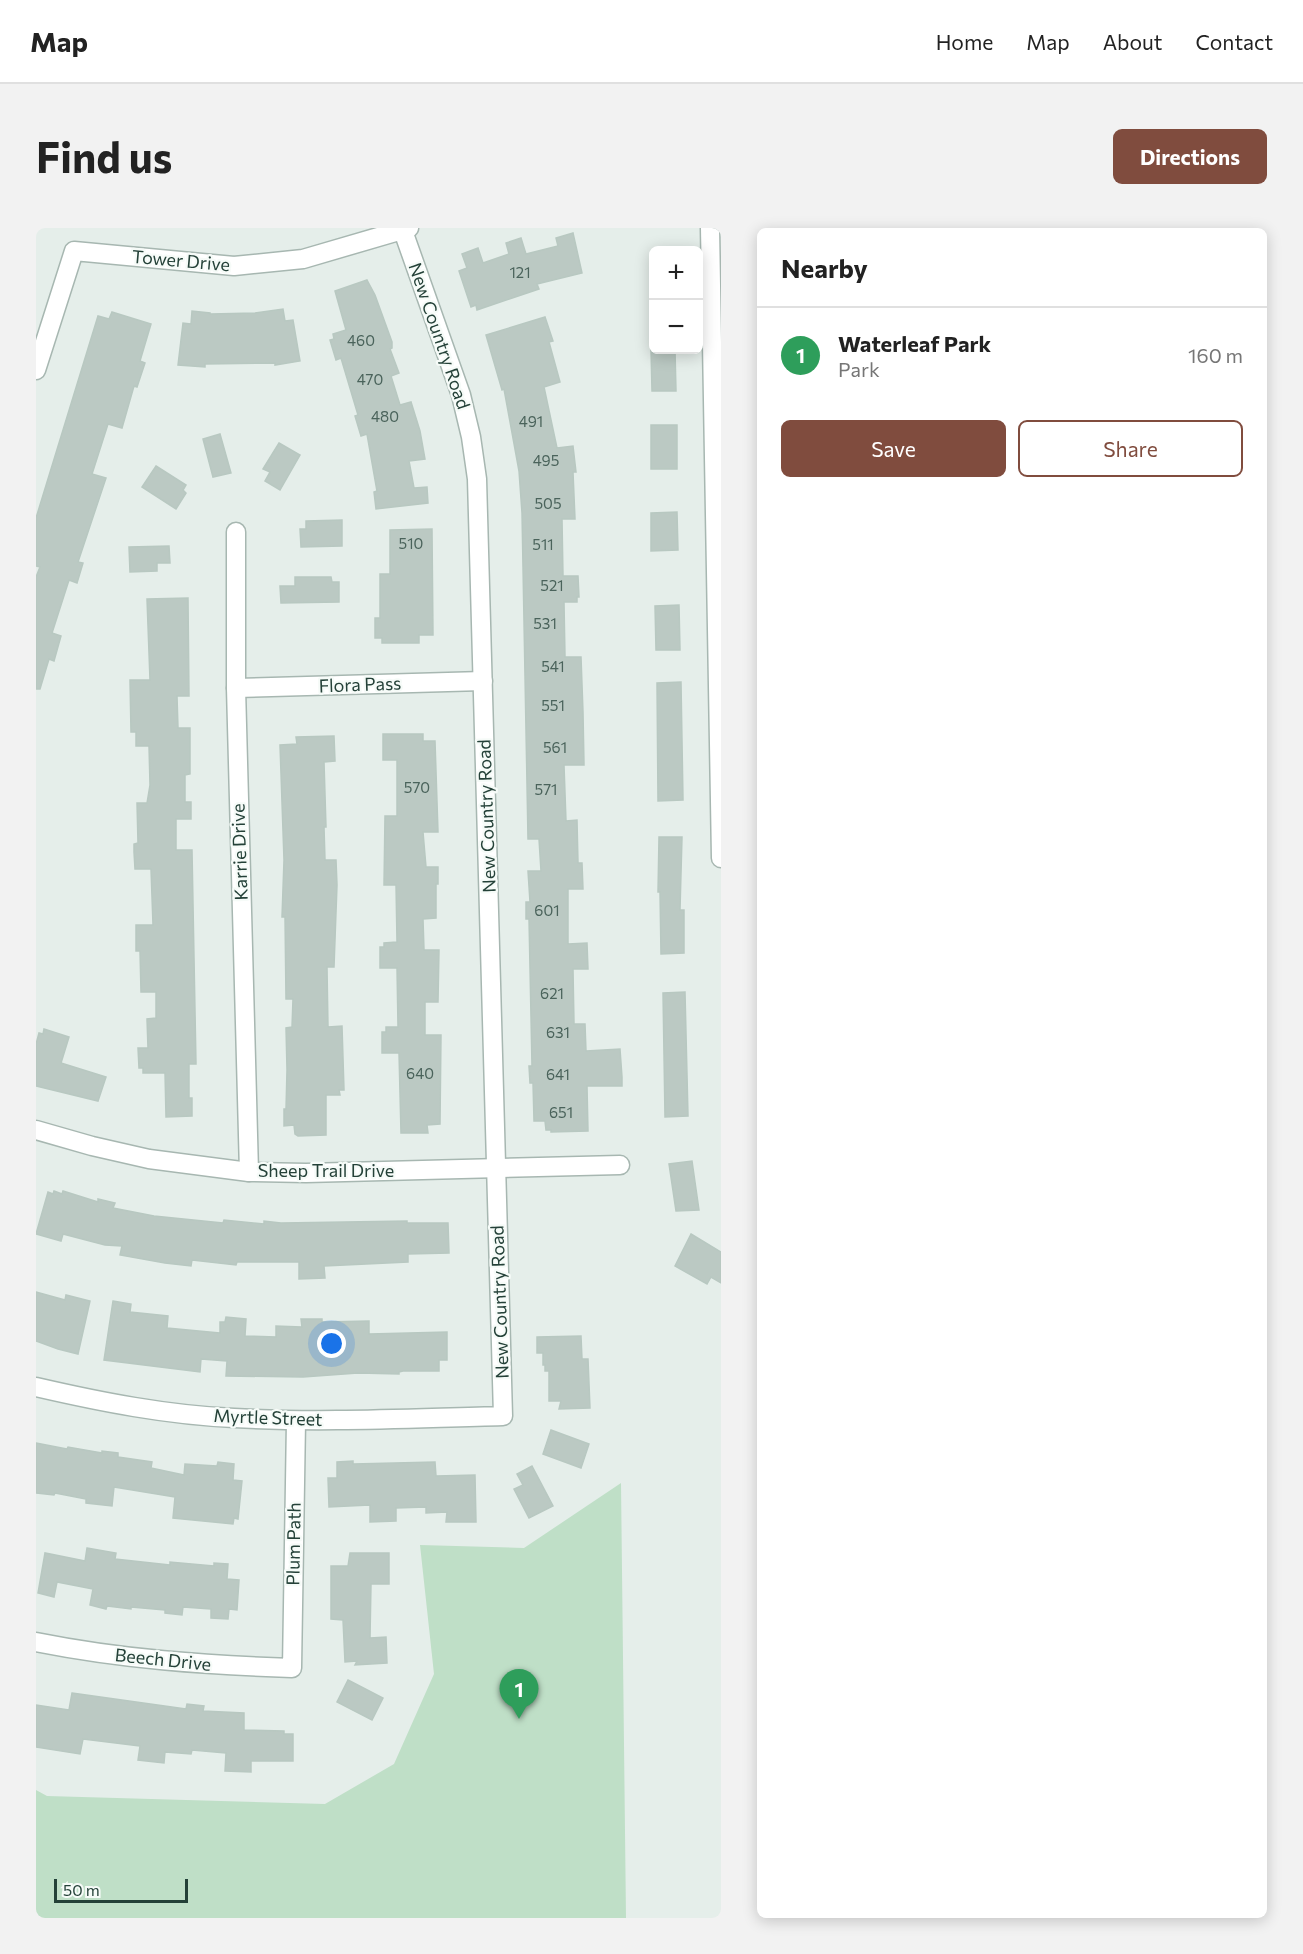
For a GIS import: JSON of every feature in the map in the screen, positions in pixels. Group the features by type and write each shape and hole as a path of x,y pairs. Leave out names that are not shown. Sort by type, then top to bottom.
{"street":[{"path":"710,228 718,541 721,858"},
{"name":"Tower Drive","path":"36,370 74,251 234,266 303,259 405,229"},
{"name":"New Country Road","path":"405,229 461,395 471,437 477,480 503,1416"},
{"name":"Karrie Drive","path":"236,532 236,688 249,1172"},
{"name":"Flora Pass","path":"236,688 483,681"},
{"name":"Sheep Trail Drive","path":"36,1130 148,1159 249,1172 306,1173 620,1165"},
{"name":"Myrtle Street","path":"36,1387 103,1402 177,1413 297,1421 503,1416"},
{"name":"Plum Path","path":"291,1668 297,1421"},
{"name":"Beech Drive","path":"36,1642 80,1651 149,1660 217,1666 291,1668"}],"green space":[{"path":"621,1483 626,1918 36,1918 36,1790 47,1796 325,1804 394,1764 434,1674 420,1545 524,1548"}],"building":[{"path":"573,233 582,273 537,284 539,289 477,310 476,305 471,307 459,271 467,268 462,254 478,248 483,263 509,254 506,243 521,238 526,254 558,246 556,238"},
{"path":"367,280 375,295 392,342 390,349 399,373 391,376 400,405 411,402 420,431 425,459 409,461 414,488 427,487 428,503 376,509 374,492 377,491 367,434 361,436 355,416 358,415 341,358 336,360 330,340 334,339 333,334 346,330 335,291"},
{"path":"283,309 285,321 293,320 300,361 275,365 275,363 205,364 205,367 178,365 183,323 191,324 192,311 210,314 255,313"},
{"path":"112,312 151,324 140,361 145,363 137,387 134,386 122,428 108,424 92,474 106,478 78,562 83,563 77,583 69,580 52,633 61,636 54,661 49,659 40,689 36,689 36,577 40,567 36,566 36,518 98,316 109,319"},
{"path":"545,317 553,341 549,342 560,382 544,387 557,448 573,446 576,472 573,472 575,519 562,519 563,576 578,576 579,597 577,597 577,602 564,602 565,657 581,657 583,712 584,765 564,765 566,821 577,820 578,863 582,863 583,889 568,889 568,944 587,943 588,969 573,969 574,1024 585,1024 586,1051 620,1049 622,1077 622,1086 587,1086 588,1131 551,1132 551,1130 546,1130 545,1121 534,1121 533,1083 530,1083 529,1066 532,1066 529,919 526,919 526,902 530,902 528,871 541,871 539,839 528,839 522,513 519,471 504,389 502,390 486,335"},
{"path":"651,354 675,354 676,391 652,391"},
{"path":"651,425 677,425 677,469 651,469"},
{"path":"220,434 231,473 213,477 203,439"},
{"path":"279,443 300,455 280,490 265,481 270,472 263,469"},
{"path":"156,466 186,485 183,490 186,493 176,509 142,487"},
{"path":"677,512 678,550 651,551 651,513"},
{"path":"342,520 342,546 301,547 300,529 306,529 306,521"},
{"path":"432,529 433,635 419,635 419,643 382,643 382,638 375,638 375,618 380,618 380,574 390,574 390,530"},
{"path":"169,546 170,563 157,563 157,571 130,572 129,547"},
{"path":"295,577 331,577 332,582 339,582 339,602 281,603 280,586 295,586"},
{"path":"188,598 189,696 177,696 178,728 190,728 190,774 185,775 185,802 191,802 191,819 176,819 176,850 192,850 196,1064 189,1064 189,1098 192,1098 192,1116 166,1117 165,1073 143,1073 143,1068 139,1068 138,1048 148,1048 147,1019 156,1018 156,992 141,992 140,951 136,951 136,925 153,925 151,869 135,869 134,852 134,844 138,843 137,803 147,803 150,785 149,746 136,746 136,732 131,732 130,680 150,680 147,599"},
{"path":"679,605 680,650 656,650 655,606"},
{"path":"681,682 683,800 658,801 657,683"},
{"path":"383,734 423,734 423,741 435,741 438,832 423,832 426,867 438,867 436,918 423,919 424,950 439,950 438,1002 425,1002 425,1035 441,1035 440,1124 427,1125 428,1133 401,1133 399,1053 382,1053 382,1032 386,1032 386,1027 398,1027 397,968 380,968 380,947 384,947 384,943 397,942 396,885 384,885 385,816 397,816 397,760 383,760"},
{"path":"334,736 335,761 324,762 325,860 336,860 337,885 334,967 327,967 328,1027 342,1026 344,1090 339,1090 340,1095 326,1095 326,1135 298,1136 295,1134 294,1125 284,1126 287,1070 286,1028 292,1027 293,999 286,999 285,917 282,917 284,860 280,745 297,744 296,737"},
{"path":"659,837 682,837 680,910 684,910 684,953 661,954 660,892 658,892"},
{"path":"685,992 688,1116 665,1117 663,993"},
{"path":"44,1029 69,1037 61,1063 106,1077 98,1101 36,1086 36,1044 39,1033 43,1034"},
{"path":"692,1161 699,1210 676,1211 669,1164"},
{"path":"54,1191 62,1194 63,1191 98,1202 98,1199 115,1203 113,1208 154,1216 223,1223 224,1220 264,1224 264,1221 281,1223 407,1221 407,1223 448,1223 449,1253 408,1254 408,1262 324,1266 325,1278 299,1279 299,1262 237,1262 236,1265 192,1260 191,1266 165,1263 120,1255 122,1246 105,1245 63,1234 61,1241 36,1234 48,1192 53,1194"},
{"path":"691,1234 721,1252 721,1283 711,1277 707,1284 675,1266"},
{"path":"36,1292 65,1300 66,1295 90,1301 78,1354 36,1341"},
{"path":"113,1301 131,1304 130,1312 168,1316 167,1328 220,1333 220,1322 225,1322 226,1317 246,1319 245,1336 276,1337 276,1326 302,1327 301,1319 322,1319 322,1322 369,1321 369,1334 447,1332 447,1360 439,1360 439,1371 303,1377 226,1376 227,1361 201,1359 200,1372 104,1360"},
{"path":"581,1336 582,1359 588,1359 590,1408 559,1409 561,1401 549,1401 549,1371 545,1371 545,1365 543,1365 543,1353 537,1353 537,1337"},
{"path":"551,1430 589,1444 581,1468 543,1454"},
{"path":"36,1443 67,1449 68,1447 102,1453 102,1451 118,1453 118,1457 152,1462 151,1468 184,1475 185,1464 217,1466 218,1462 234,1464 233,1480 242,1481 238,1519 234,1518 233,1524 173,1518 175,1497 114,1487 112,1506 86,1503 86,1499 55,1493 54,1495 36,1493"},
{"path":"353,1461 353,1464 435,1462 436,1476 475,1475 476,1522 446,1522 447,1512 426,1513 426,1507 396,1508 396,1521 370,1522 370,1505 329,1507 328,1478 337,1478 337,1462"},
{"path":"532,1466 553,1506 529,1518 514,1489 523,1485 517,1474"},
{"path":"87,1548 116,1553 115,1559 170,1565 170,1562 214,1566 214,1563 228,1564 227,1579 239,1580 237,1610 229,1609 228,1619 211,1618 211,1609 183,1607 182,1615 165,1613 165,1610 131,1607 131,1609 107,1606 106,1609 90,1605 93,1589 57,1582 54,1597 38,1593 45,1553 85,1561"},
{"path":"350,1553 389,1553 389,1584 371,1584 370,1638 386,1637 387,1663 355,1665 357,1661 345,1662 343,1620 331,1619 331,1566 348,1566"},
{"path":"348,1680 383,1698 372,1720 337,1702"},
{"path":"72,1693 186,1709 187,1704 204,1706 203,1711 244,1713 244,1730 284,1731 284,1734 293,1734 293,1761 251,1761 251,1772 225,1771 226,1753 192,1750 191,1754 165,1752 164,1763 138,1760 140,1746 83,1739 80,1754 36,1747 36,1705 69,1710"}],"place":[{"name":"Waterleaf Park","path":"519,1719"}]}
